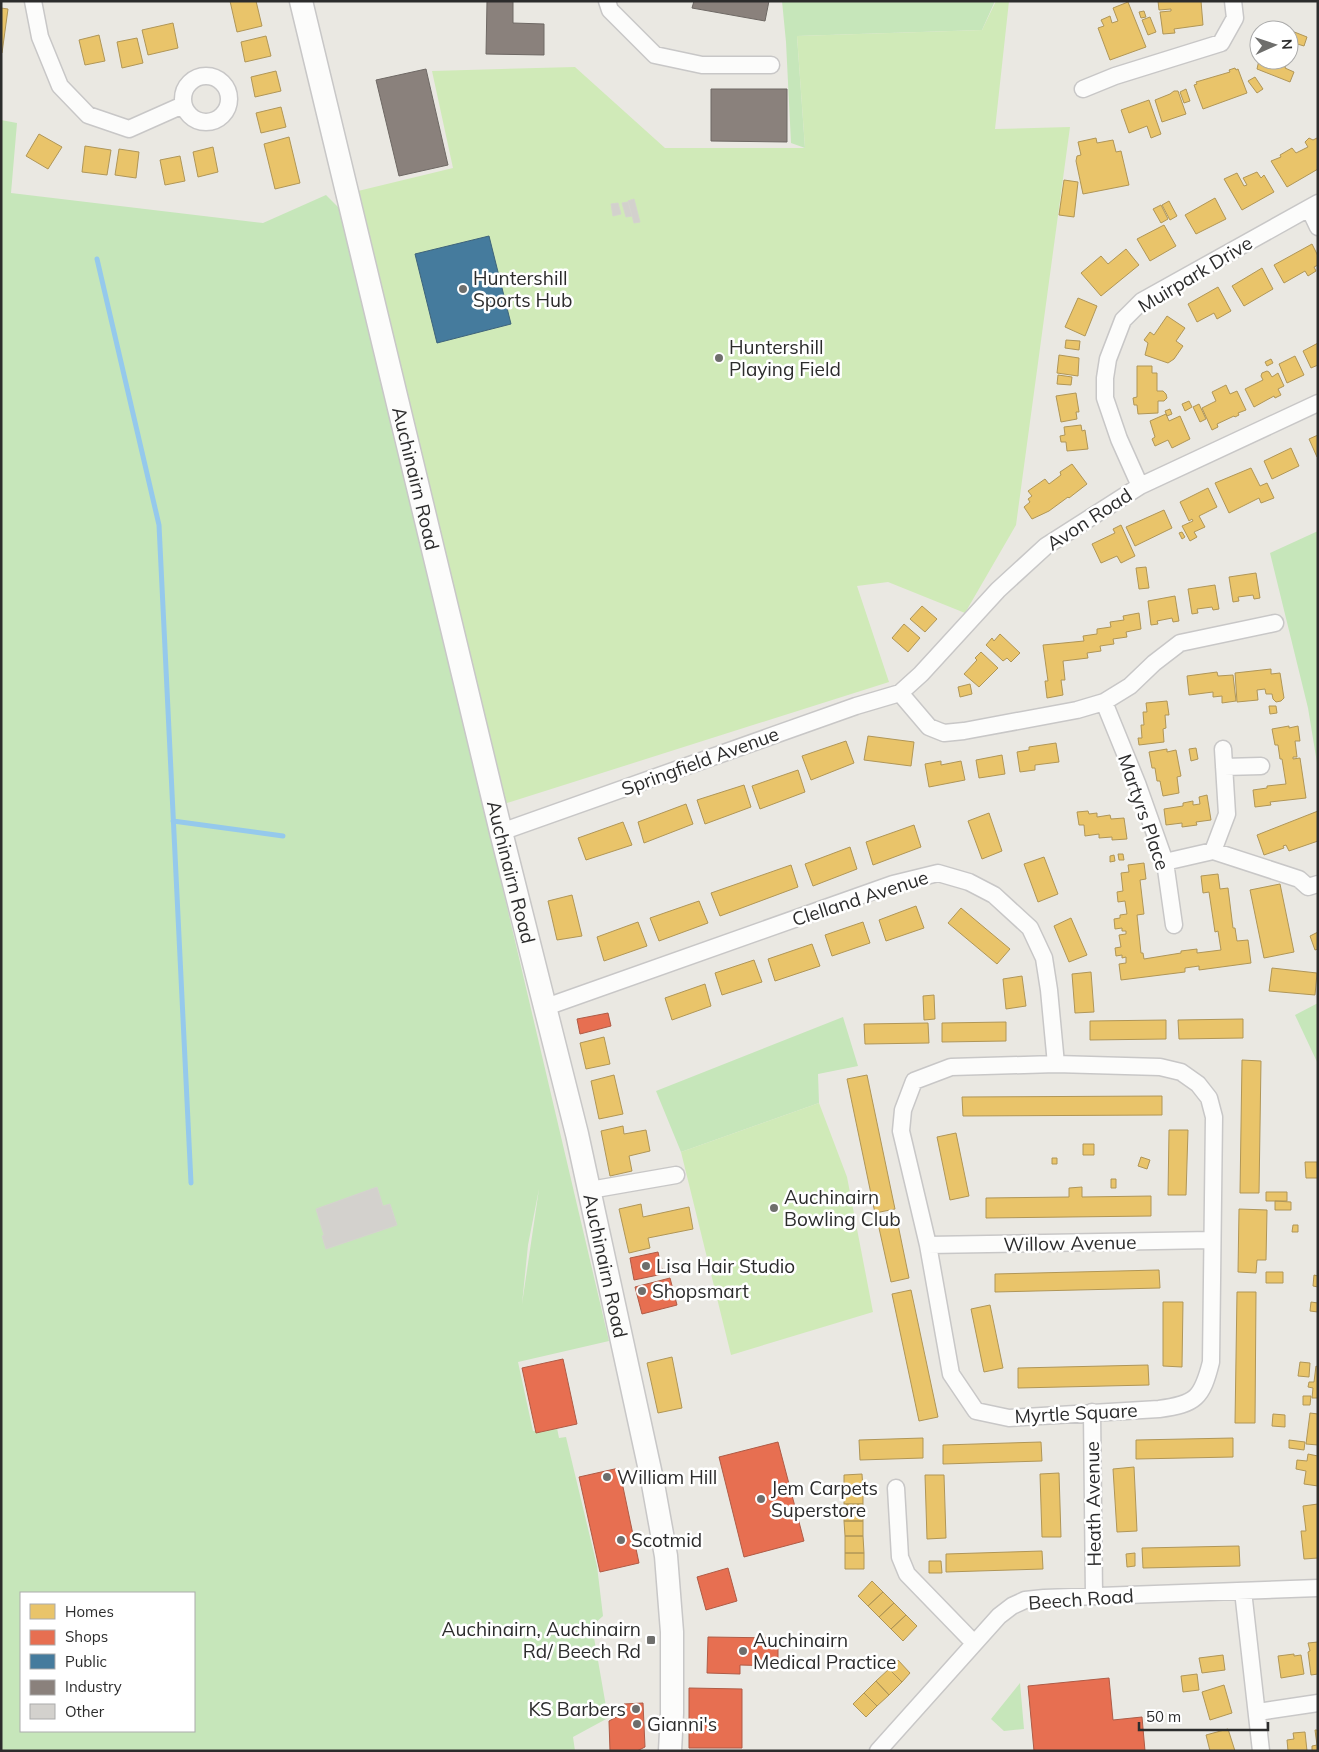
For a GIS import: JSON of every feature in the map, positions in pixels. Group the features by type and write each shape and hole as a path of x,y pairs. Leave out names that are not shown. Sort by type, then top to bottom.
{"main road":[{"name":"Auchinairn Road","path":"301,1 501,832 590,1190 649,1466 666,1556 672,1632 670,1751"}],"street":[{"path":"33,1 40,37 60,86 88,115 128,129 183,105"},
{"path":"607,1 610,10 655,55 702,65 772,65"},
{"path":"1083,89 1115,76 1221,43 1235,18 1234,1"},
{"path":"1314,205 1318,227"},
{"name":"Muirpark Drive","path":"1140,486 1119,439 1106,398 1105,378 1108,359 1123,320 1142,301 1314,205"},
{"name":"Avon Road","path":"900,693 921,674 998,590 1046,546 1140,486 1318,403"},
{"path":"900,693 929,727 944,733 964,731 1077,710 1104,702 1130,686 1154,663 1180,643 1275,624"},
{"name":"Springfield Avenue","path":"501,832 856,706 900,693"},
{"name":"Martyrs Place","path":"1104,702 1137,783 1165,862 1174,925"},
{"path":"1213,851 1227,814 1223,749"},
{"path":"1224,767 1261,766"},
{"path":"1165,862 1213,851 1300,879 1308,887 1318,884"},
{"name":"Clelland Avenue","path":"546,1007 893,884 938,873 969,882 994,894 1030,928 1044,958 1050,990 1056,1064"},
{"name":"Myrtle Square","path":"1056,1064 1160,1066 1181,1072 1198,1084 1209,1098 1214,1118 1211,1362 1205,1384 1194,1400 1180,1406 1159,1409 1008,1418 976,1410 951,1374 928,1245 901,1131 903,1110 914,1081 951,1067 1056,1064"},
{"path":"590,1190 676,1175"},
{"name":"Willow Avenue","path":"928,1245 1212,1240"},
{"name":"Heath Avenue","path":"1092,1412 1094,1596"},
{"path":"896,1488 900,1557 907,1574 974,1643"},
{"name":"Beech Road","path":"878,1751 999,1616 1012,1606 1025,1600 1318,1588"},
{"path":"1243,1591 1262,1751"},
{"path":"1258,1712 1318,1704"}],"green space":[{"path":"782,1 995,1 982,30 797,36 805,148 791,143"},
{"name":"Huntershill Playing Field","path":"996,1 1009,1 995,129 1070,127 1016,525 965,613 888,582 857,586 889,682 504,804 358,191 453,168 432,71 575,67 665,148 805,148 797,36 982,30"},
{"path":"1,120 17,123 11,193 263,223 326,195 344,213 609,1341 518,1362 533,1431 557,1428 559,1438 566,1437 597,1566 603,1616 592,1626 608,1718 573,1737 575,1751 1,1751","holes":["539,1189 522,1304 528,1245"]},
{"path":"1318,531 1318,769 1308,708 1270,553"},
{"path":"1318,1003 1318,1064 1295,1015"},
{"path":"843,1017 858,1066 818,1074 819,1103 681,1152 656,1091"},
{"name":"Auchinairn Bowling Club","path":"819,1103 847,1177 873,1312 731,1355 681,1152"},
{"path":"1020,1683 1024,1729 1004,1731 991,1719"}],"building: Homes":[{"path":"230,1 256,1 262,26 237,32"},
{"path":"1158,1 1201,1 1203,25 1174,29 1175,33 1163,34 1160,12 1171,11 1171,9 1159,10"},
{"path":"1128,2 1146,47 1110,60 1098,28 1104,26 1101,20 1110,16 1112,23 1118,21 1113,8"},
{"path":"1,8 8,9 2,53 1,53"},
{"path":"1144,11 1146,17 1141,18 1139,12"},
{"path":"1150,17 1156,32 1148,35 1142,20"},
{"path":"173,23 178,48 148,55 142,30"},
{"path":"1299,34 1307,37 1304,46 1299,44"},
{"path":"99,35 105,61 85,65 79,40"},
{"path":"266,36 271,56 245,62 241,42"},
{"path":"137,38 143,63 122,68 117,42"},
{"path":"1235,68 1236,70 1238,69 1247,93 1203,109 1194,85 1197,84 1196,82 1230,72 1229,70"},
{"path":"1260,70 1290,70 1294,72 1290,82"},
{"path":"276,71 281,91 255,97 251,77"},
{"path":"1255,77 1263,89 1257,93 1248,81"},
{"path":"1186,89 1190,101 1184,103 1180,92"},
{"path":"1178,91 1186,114 1162,122 1155,100"},
{"path":"1149,100 1161,134 1151,138 1147,126 1129,133 1121,110"},
{"path":"281,107 286,127 261,133 256,113"},
{"path":"39,134 62,147 48,169 26,156"},
{"path":"289,137 300,183 275,189 264,144"},
{"path":"1096,138 1097,143 1113,140 1116,152 1121,151 1129,185 1083,194 1076,161 1077,156 1081,155 1078,142"},
{"path":"1309,138 1313,140 1318,139 1318,169 1287,187 1271,161 1281,157 1280,155 1292,148 1296,153 1308,147 1305,142"},
{"path":"85,146 111,150 107,175 82,172"},
{"path":"213,147 218,172 198,177 193,152"},
{"path":"119,149 139,152 136,178 115,175"},
{"path":"180,156 185,181 165,185 160,160"},
{"path":"1257,172 1261,178 1264,175 1274,192 1242,210 1224,179 1237,173 1244,186 1247,185 1243,178"},
{"path":"1064,180 1078,182 1074,217 1059,215"},
{"path":"1215,198 1226,219 1196,234 1185,215"},
{"path":"1169,201 1177,216 1170,220 1162,205"},
{"path":"1161,205 1168,219 1161,223 1153,209"},
{"path":"1164,225 1176,246 1150,261 1137,239"},
{"path":"1312,244 1318,256 1318,265 1314,267 1316,271 1308,276 1305,271 1284,283 1274,265"},
{"path":"1126,249 1139,265 1101,296 1081,273 1101,256 1108,264"},
{"path":"1262,268 1273,289 1244,306 1232,286"},
{"path":"1218,287 1231,311 1217,319 1214,313 1197,322 1188,304"},
{"path":"1078,298 1097,306 1085,336 1065,327"},
{"path":"1167,316 1185,328 1176,341 1183,346 1174,359 1168,363 1145,355 1148,343 1144,340 1150,332 1154,335"},
{"path":"1066,340 1080,341 1079,350 1065,348"},
{"path":"1318,343 1318,365 1311,368 1303,351"},
{"path":"1059,355 1079,358 1078,376 1057,373"},
{"path":"1295,356 1304,375 1287,383 1279,364"},
{"path":"1271,359 1273,363 1267,366 1265,362"},
{"path":"1137,366 1152,366 1152,373 1157,373 1157,391 1163,391 1167,398 1164,401 1158,401 1158,413 1138,414 1137,405 1134,405 1133,398 1137,397"},
{"path":"1267,371 1272,377 1278,373 1284,386 1278,389 1281,395 1275,398 1274,396 1254,407 1245,389 1263,380 1262,373"},
{"path":"1058,375 1072,377 1071,385 1057,384"},
{"path":"1226,385 1230,394 1237,391 1246,410 1238,413 1239,415 1235,417 1217,424 1218,427 1212,430 1202,408 1216,401 1212,392"},
{"path":"1076,393 1079,412 1076,412 1077,419 1061,422 1056,396"},
{"path":"1189,401 1192,407 1185,411 1182,404"},
{"path":"1199,404 1206,419 1200,422 1193,407"},
{"path":"1170,409 1172,414 1167,416 1165,411"},
{"path":"1166,414 1169,421 1180,416 1190,439 1172,448 1168,440 1155,446 1152,439 1155,437 1150,421"},
{"path":"1081,425 1082,431 1085,430 1088,449 1067,451 1066,442 1061,442 1060,436 1065,435 1064,427"},
{"path":"1318,435 1318,457 1317,457 1309,439"},
{"path":"1291,448 1299,466 1272,479 1264,461"},
{"path":"1072,464 1087,484 1049,511 1032,519 1024,507 1030,502 1028,499 1032,496 1028,491 1045,479 1049,484 1061,475 1060,472"},
{"path":"1251,468 1260,486 1267,483 1274,498 1261,503 1259,498 1229,513 1215,483"},
{"path":"1208,488 1217,507 1199,516 1205,527 1194,532 1197,537 1190,541 1182,526 1193,521 1192,519 1189,521 1180,502"},
{"path":"1164,510 1172,528 1135,546 1126,527"},
{"path":"1121,525 1135,556 1121,563 1117,556 1101,563 1092,544 1115,533 1113,529"},
{"path":"1182,532 1185,537 1182,539 1179,533"},
{"path":"1146,567 1149,588 1139,589 1136,568"},
{"path":"1256,573 1260,598 1254,599 1253,595 1238,597 1239,601 1233,602 1229,577"},
{"path":"1215,585 1219,609 1213,610 1212,607 1197,609 1198,613 1192,614 1188,589"},
{"path":"1175,596 1179,621 1173,622 1172,618 1157,621 1158,624 1151,625 1148,601"},
{"path":"922,606 937,619 925,632 910,619"},
{"path":"1139,613 1141,629 1126,632 1127,637 1113,639 1114,644 1100,646 1101,651 1087,653 1088,658 1063,661 1065,680 1061,680 1063,695 1047,698 1045,681 1048,681 1043,645 1084,641 1083,636 1097,634 1097,629 1111,627 1110,622 1124,620 1123,616"},
{"path":"904,624 920,638 908,652 892,638"},
{"path":"1000,634 1020,653 1011,662 1007,658 1003,661 986,645 992,638 994,641"},
{"path":"981,652 998,668 979,687 964,674 977,660 975,658"},
{"path":"1271,669 1271,674 1280,673 1284,698 1281,701 1276,702 1272,694 1266,694 1265,689 1257,690 1258,700 1237,702 1235,673"},
{"path":"1217,672 1218,676 1233,675 1236,701 1222,703 1222,696 1213,697 1213,692 1189,695 1187,676"},
{"path":"970,684 972,694 960,697 958,687"},
{"path":"1167,701 1169,715 1165,715 1164,742 1139,745 1138,738 1142,738 1141,725 1144,725 1143,712 1147,712 1146,703"},
{"path":"1269,706 1276,706 1277,713 1270,714"},
{"path":"1289,726 1289,728 1298,726 1300,741 1295,741 1297,757 1293,757 1293,759 1300,758 1306,798 1270,802 1271,805 1255,807 1253,790 1286,784 1282,759 1280,759 1278,745 1275,745 1272,729"},
{"path":"868,736 914,742 911,766 864,760"},
{"path":"846,741 854,763 811,780 802,756"},
{"path":"1056,743 1059,762 1035,765 1035,770 1020,772 1017,752 1029,750 1029,747"},
{"path":"1196,748 1198,759 1191,761 1189,749"},
{"path":"1167,749 1167,752 1176,750 1181,776 1177,777 1179,793 1163,796 1160,781 1157,781 1155,768 1152,768 1149,752"},
{"path":"1002,755 1005,774 979,778 976,760"},
{"path":"941,761 941,765 961,761 965,780 929,787 925,764"},
{"path":"798,770 805,792 760,809 752,786"},
{"path":"744,785 751,807 705,824 697,800"},
{"path":"1207,795 1211,820 1196,822 1197,825 1182,827 1182,823 1166,825 1164,809 1183,806 1183,803 1193,801 1193,805 1200,804 1199,797"},
{"path":"686,804 693,824 644,843 638,822"},
{"path":"1088,811 1089,814 1097,813 1097,817 1110,815 1111,819 1124,818 1127,839 1112,840 1112,837 1099,838 1099,834 1085,836 1084,825 1079,825 1077,812"},
{"path":"1318,811 1318,841 1289,851 1286,845 1283,846 1284,848 1264,855 1257,835"},
{"path":"989,813 1002,851 982,859 968,821"},
{"path":"623,822 632,845 586,860 578,838"},
{"path":"914,825 921,847 873,865 866,842"},
{"path":"850,847 857,869 813,886 805,864"},
{"path":"1118,854 1123,854 1124,860 1119,860"},
{"path":"1114,855 1115,861 1110,862 1110,856"},
{"path":"1044,857 1058,894 1038,902 1024,864"},
{"path":"1144,863 1146,879 1140,880 1144,914 1137,915 1141,953 1143,953 1144,959 1197,949 1197,953 1221,950 1218,931 1215,932 1209,892 1203,893 1201,876 1218,874 1220,889 1228,888 1233,928 1235,928 1237,941 1248,940 1251,963 1199,970 1199,966 1185,968 1185,972 1121,980 1119,964 1126,963 1126,957 1122,958 1122,955 1116,956 1115,948 1121,947 1119,935 1126,934 1126,931 1122,931 1122,928 1115,929 1114,919 1120,918 1120,915 1127,914 1125,901 1118,902 1117,892 1123,891 1121,873 1129,872 1128,865"},
{"path":"791,865 798,887 720,916 711,893"},
{"path":"1280,884 1294,952 1264,958 1250,890"},
{"path":"572,895 582,936 557,940 548,901"},
{"path":"699,901 708,923 659,941 650,918"},
{"path":"916,906 924,928 886,941 879,920"},
{"path":"961,908 1010,949 997,964 948,923"},
{"path":"1071,918 1087,955 1069,962 1054,926"},
{"path":"638,922 647,946 604,961 597,937"},
{"path":"863,922 870,943 832,956 825,935"},
{"path":"1318,932 1318,949 1315,950 1310,936"},
{"path":"812,944 820,966 775,981 768,959"},
{"path":"754,960 762,982 722,995 715,973"},
{"path":"1272,968 1317,973 1315,995 1269,991"},
{"path":"1091,972 1094,1012 1075,1013 1072,974"},
{"path":"1022,976 1026,1006 1006,1009 1003,979"},
{"path":"705,984 711,1006 672,1020 665,998"},
{"path":"934,995 935,1019 924,1020 923,996"},
{"path":"1243,1019 1243,1038 1179,1039 1178,1020"},
{"path":"1166,1020 1166,1039 1090,1040 1090,1021"},
{"path":"1006,1022 1006,1041 942,1042 942,1023"},
{"path":"928,1023 929,1043 865,1044 864,1024"},
{"path":"604,1037 610,1064 586,1069 580,1043"},
{"path":"1242,1060 1261,1061 1259,1193 1240,1193"},
{"path":"614,1075 623,1114 599,1119 591,1081"},
{"path":"867,1075 895,1209 875,1213 847,1079"},
{"path":"1162,1096 1162,1115 963,1116 962,1097"},
{"path":"623,1126 624,1134 646,1130 650,1151 629,1156 632,1171 610,1176 601,1131"},
{"path":"1169,1130 1188,1130 1186,1195 1168,1195"},
{"path":"956,1133 969,1196 950,1200 937,1137"},
{"path":"1083,1144 1094,1144 1094,1155 1083,1155"},
{"path":"1141,1157 1150,1160 1147,1169 1138,1166"},
{"path":"1052,1158 1057,1158 1057,1164 1052,1164"},
{"path":"1305,1162 1317,1162 1318,1178 1306,1178"},
{"path":"1111,1179 1116,1179 1116,1188 1111,1188"},
{"path":"1082,1187 1082,1197 1151,1196 1151,1216 986,1218 986,1198 1069,1197 1069,1188"},
{"path":"1266,1192 1287,1192 1287,1201 1266,1201"},
{"path":"1275,1201 1291,1202 1291,1210 1275,1210"},
{"path":"641,1204 643,1217 689,1207 693,1229 648,1238 650,1248 629,1253 619,1209"},
{"path":"1239,1209 1267,1210 1266,1260 1257,1260 1256,1273 1238,1272"},
{"path":"896,1215 909,1278 891,1282 877,1219"},
{"path":"1293,1225 1298,1225 1298,1232 1292,1232"},
{"path":"1159,1270 1160,1288 995,1292 995,1274"},
{"path":"1266,1272 1283,1272 1283,1283 1266,1283"},
{"path":"1314,1275 1318,1276 1318,1287 1313,1286"},
{"path":"911,1290 938,1417 919,1421 892,1294"},
{"path":"1237,1292 1256,1292 1255,1423 1235,1423"},
{"path":"1163,1302 1183,1302 1182,1367 1163,1366"},
{"path":"1311,1302 1318,1303 1318,1312 1310,1311"},
{"path":"990,1305 1003,1368 984,1372 971,1309"},
{"path":"672,1357 682,1408 658,1413 647,1363"},
{"path":"1300,1362 1310,1363 1309,1377 1298,1376"},
{"path":"1148,1365 1149,1385 1018,1388 1018,1368"},
{"path":"1316,1366 1318,1367 1318,1398 1312,1398 1313,1388 1308,1387 1309,1382 1314,1382"},
{"path":"1303,1396 1311,1396 1310,1405 1303,1405"},
{"path":"1310,1413 1318,1414 1318,1445 1306,1444"},
{"path":"1273,1414 1285,1415 1285,1427 1272,1426"},
{"path":"923,1438 923,1458 860,1460 859,1440"},
{"path":"1233,1438 1233,1457 1136,1459 1136,1440"},
{"path":"1289,1440 1305,1442 1304,1450 1289,1448"},
{"path":"1041,1442 1042,1461 943,1464 943,1445"},
{"path":"1308,1454 1318,1456 1318,1486 1304,1484 1306,1471 1296,1469 1297,1460 1307,1461"},
{"path":"1134,1467 1137,1531 1117,1532 1113,1469"},
{"path":"1059,1473 1061,1537 1042,1537 1040,1474"},
{"path":"862,1474 863,1489 844,1489 844,1475"},
{"path":"925,1475 944,1475 946,1538 927,1539"},
{"path":"844,1489 863,1489 863,1504 844,1504"},
{"path":"844,1504 863,1504 863,1521 844,1521"},
{"path":"1318,1504 1318,1558 1304,1559 1301,1531 1306,1531 1303,1506"},
{"path":"844,1521 863,1521 863,1536 845,1536"},
{"path":"845,1536 863,1536 864,1553 845,1553"},
{"path":"1239,1546 1240,1566 1143,1568 1142,1548"},
{"path":"1042,1551 1043,1569 946,1572 946,1554"},
{"path":"845,1553 864,1553 864,1569 845,1569"},
{"path":"1135,1553 1135,1566 1127,1567 1126,1554"},
{"path":"929,1561 941,1561 942,1573 929,1573"},
{"path":"872,1581 883,1592 868,1606 858,1596"},
{"path":"883,1592 894,1603 879,1617 868,1606"},
{"path":"894,1603 906,1615 891,1629 879,1617"},
{"path":"906,1615 917,1626 903,1641 891,1629"},
{"path":"1318,1642 1318,1674 1311,1675 1308,1643"},
{"path":"1294,1654 1294,1656 1301,1655 1304,1674 1281,1678 1278,1656"},
{"path":"1223,1655 1225,1670 1202,1673 1199,1658"},
{"path":"898,1660 910,1673 902,1682 889,1669"},
{"path":"889,1669 902,1682 889,1695 876,1681"},
{"path":"1197,1674 1199,1690 1183,1692 1181,1676"},
{"path":"876,1681 889,1695 877,1706 864,1693"},
{"path":"1224,1685 1232,1713 1210,1720 1202,1692"},
{"path":"864,1693 877,1706 866,1717 853,1704"},
{"path":"1228,1729 1235,1751 1210,1751 1206,1735"},
{"path":"1315,1730 1318,1730 1318,1751 1312,1751 1312,1746 1317,1745"},
{"path":"1305,1732 1307,1751 1288,1751 1287,1740 1294,1739 1293,1733"}],"building: Shops":[{"path":"608,1013 611,1026 580,1034 577,1019"},
{"name":"Lisa Hair Studio","path":"658,1252 663,1274 634,1280 630,1258"},
{"path":"670,1278 677,1305 642,1314 635,1287"},
{"path":"563,1359 577,1424 536,1433 522,1368"},
{"name":"Jem Carpets Superstore","path":"778,1442 804,1541 744,1557 719,1457"},
{"path":"619,1468 639,1563 600,1572 579,1477"},
{"path":"728,1568 737,1601 706,1610 697,1577"},
{"name":"Auchinairn Medical Practice","path":"708,1637 778,1638 778,1666 740,1665 740,1674 707,1673"},
{"path":"1109,1678 1113,1720 1142,1717 1145,1751 1034,1751 1028,1686"},
{"path":"689,1688 742,1689 742,1748 689,1748"},
{"path":"643,1703 645,1747 637,1751 610,1751 609,1721 624,1713 624,1704"}],"building: Public":[{"name":"Huntershill Sports Hub","path":"489,236 511,324 437,343 415,254"}],"building: Industry":[{"path":"487,1 513,1 513,23 544,24 544,55 486,54"},
{"path":"694,1 769,1 765,21 692,8"},
{"path":"426,69 448,165 399,176 376,80"},
{"path":"711,89 787,89 787,142 711,141"}],"building: Other":[{"path":"634,199 640,222 634,223 628,201"},
{"path":"628,202 632,216 626,217 622,203"},
{"path":"618,203 621,214 613,216 611,204"},
{"path":"377,1187 383,1206 390,1204 397,1225 326,1249 316,1209"}],"waterway":[{"path":"97,259 159,525 191,1183"},
{"path":"173,821 283,836"}],"place":[{"name":"Huntershill Sports Hub","path":"463,289"},
{"name":"Huntershill Playing Field","path":"719,358"},
{"name":"Auchinairn Bowling Club","path":"774,1208"},
{"name":"Lisa Hair Studio","path":"646,1266"},
{"name":"Shopsmart","path":"642,1291"},
{"name":"William Hill","path":"607,1477"},
{"name":"Jem Carpets Superstore","path":"761,1499"},
{"name":"Scotmid","path":"621,1540"},
{"name":"Auchinairn, Auchinairn Rd/ Beech Rd","path":"651,1640"},
{"name":"Auchinairn Medical Practice","path":"743,1651"},
{"name":"KS Barbers","path":"636,1709"},
{"name":"Gianni's","path":"637,1724"}]}
